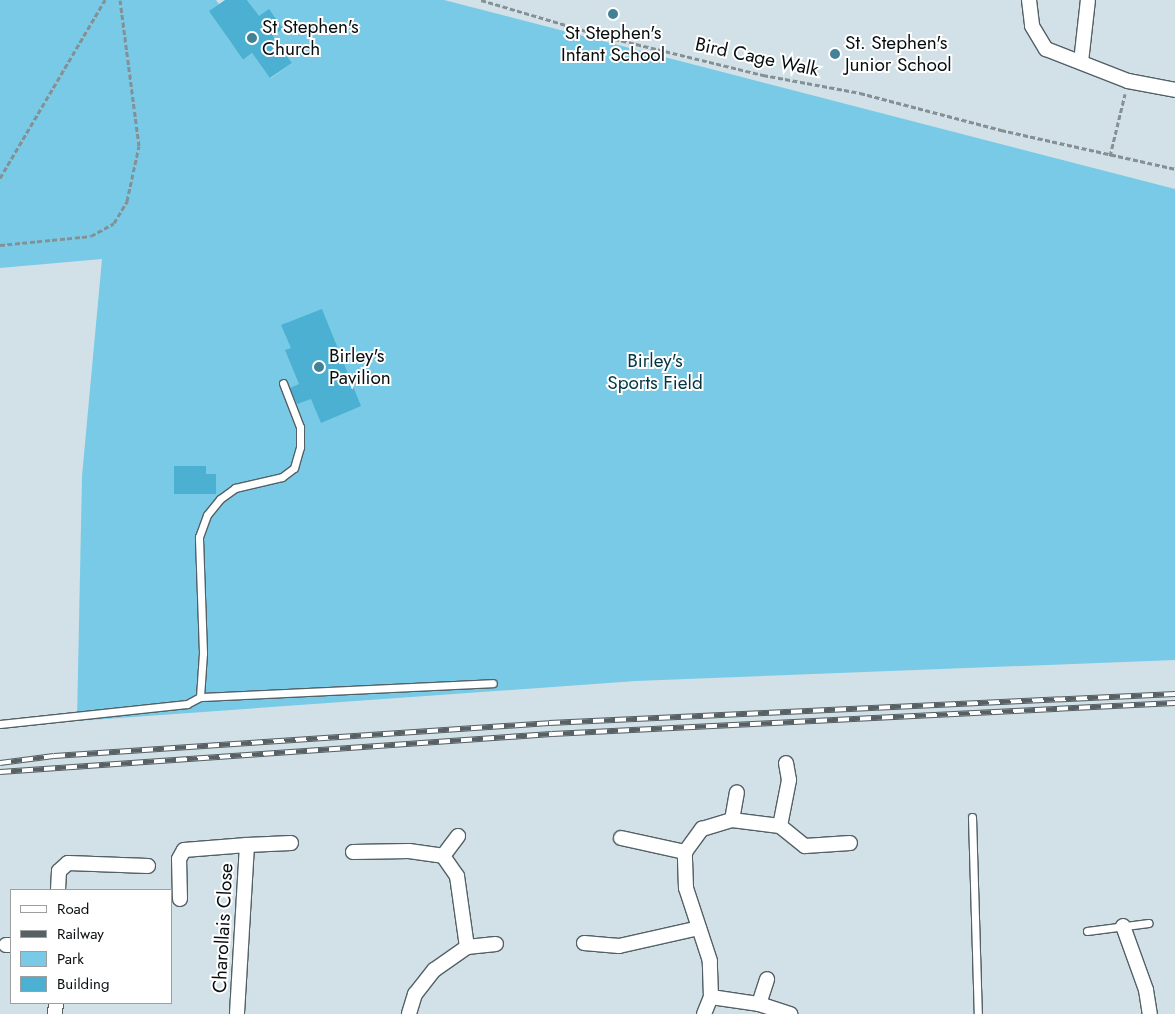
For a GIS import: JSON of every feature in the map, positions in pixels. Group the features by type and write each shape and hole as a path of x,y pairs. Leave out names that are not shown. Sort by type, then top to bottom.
{"street":[{"path":"1029,0 1032,26 1046,49 1128,81 1175,90"},
{"path":"1080,62 1088,0"},
{"path":"780,826 789,780 786,763"},
{"path":"732,820 737,792"},
{"path":"704,1014 711,997 710,961 686,888 685,852 702,830 732,820 780,826 805,846 850,843"},
{"path":"444,856 458,836"},
{"path":"621,838 685,852"},
{"name":"Charollais Close","path":"180,899 179,858 184,850 291,843"},
{"name":"Charollais Close","path":"237,1014 247,845"},
{"path":"354,852 409,851 444,856 457,876 467,947"},
{"path":"58,889 59,870 68,863 148,866"},
{"path":"1123,926 1146,990 1150,1014"},
{"path":"584,943 619,946 699,928"},
{"path":"408,1014 415,994 434,970 467,947 496,944"},
{"path":"759,1004 767,979"},
{"path":"711,997 759,1004 790,1014"}],"lane":[{"path":"200,697 202,653 199,537 207,515 220,499 235,488 282,477 294,468 300,447 300,427 283,383"},
{"path":"0,724 187,704 200,697 493,682"},
{"path":"972,817 978,1014"},
{"path":"1087,931 1148,924"}],"path":[{"path":"0,178 105,0"},
{"path":"0,245 91,236 114,223 127,201 139,146 120,0"},
{"name":"Bird Cage Walk","path":"481,0 607,37 763,75 860,93 1110,156 1175,169"},
{"path":"1110,156 1128,81"}],"green space":[{"name":"Birley's Sports Field","path":"0,0 216,0 219,4 210,11 243,60 252,53 271,78 292,63 273,36 283,29 259,17 247,0 444,0 1175,189 1175,660 636,681 77,721 82,476 102,259 0,268"}],"building":[{"name":"St Stephen's Church","path":"225,0 247,0 259,16 269,9 283,29 273,36 292,63 270,78 252,53 243,60 209,11"},
{"name":"Birley's Pavilion","path":"322,309 361,406 321,423 311,399 297,404 290,388 299,384 285,350 291,348 281,325"},
{"path":"174,466 206,466 206,474 216,474 216,494 174,494"}],"railway":[{"path":"0,763 54,756 549,723 1175,694"},
{"path":"0,772 552,734 1175,703"}],"place":[{"name":"St Stephen's Infant School","path":"613,14"},
{"name":"St Stephen's Church","path":"252,38"},
{"name":"St. Stephen's Junior School","path":"835,54"},
{"name":"Birley's Pavilion","path":"319,367"}]}
